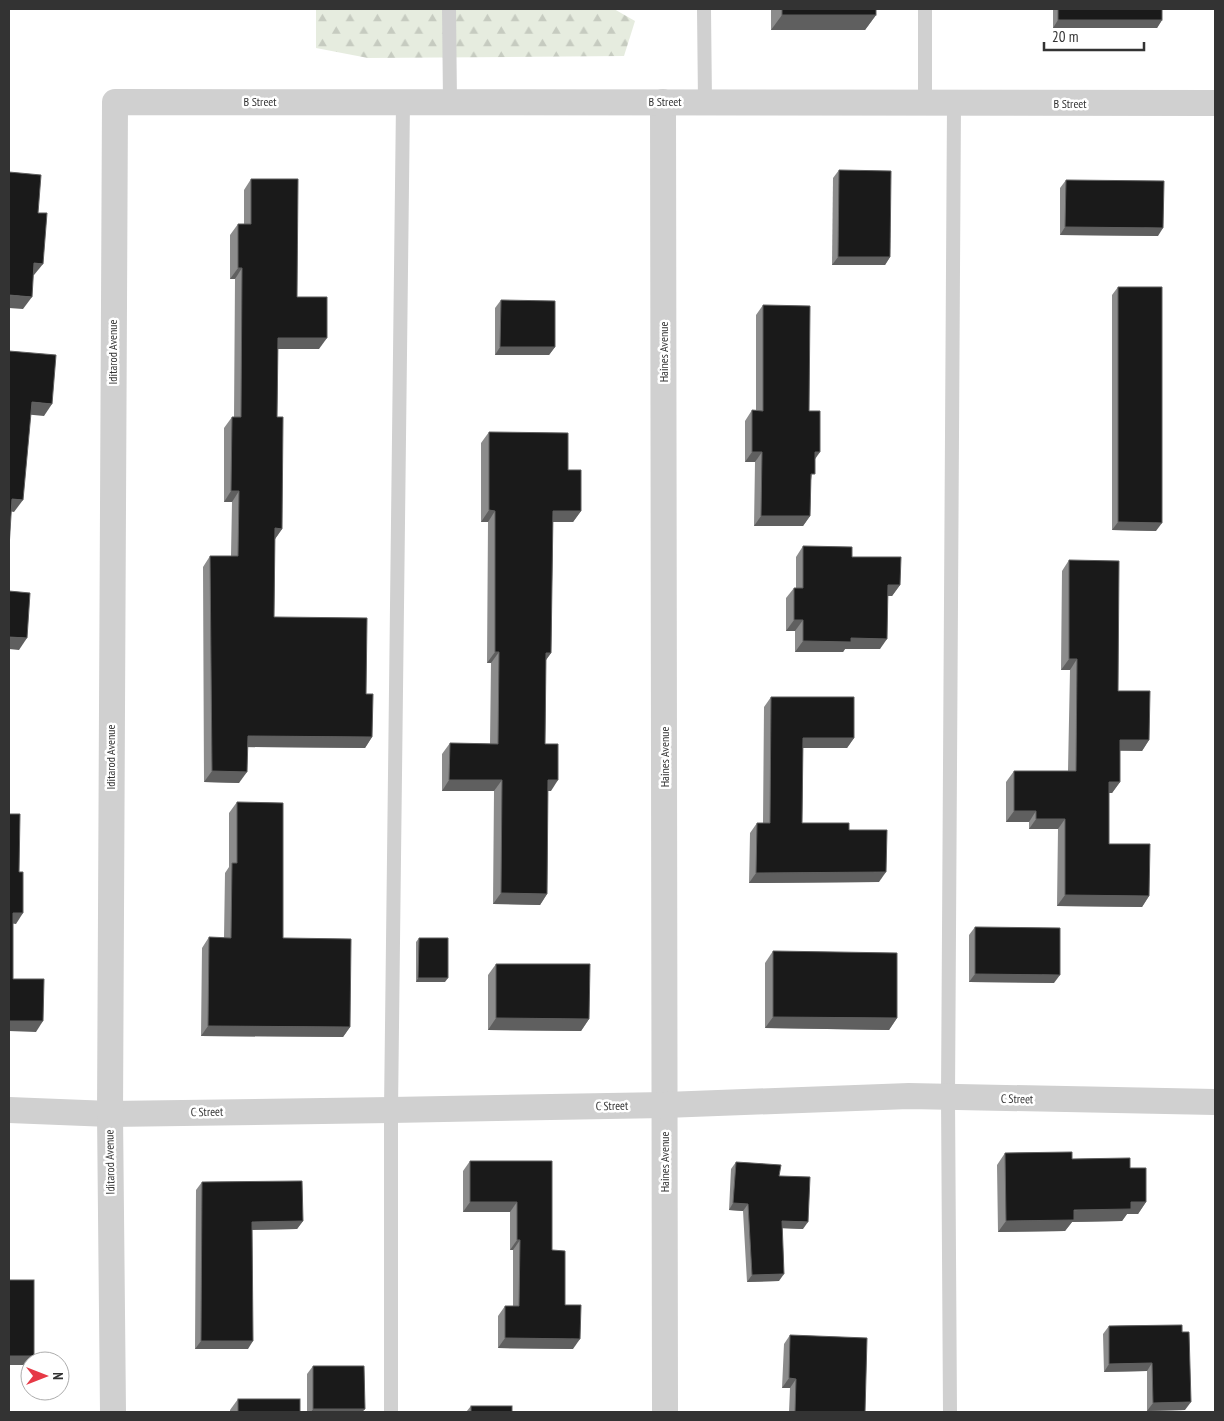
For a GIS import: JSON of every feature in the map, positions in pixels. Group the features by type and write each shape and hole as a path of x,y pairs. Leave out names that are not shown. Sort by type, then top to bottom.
{"street":[{"name":"B Street","path":"115,102 705,102 925,105 1215,103"},
{"name":"Iditarod Avenue","path":"113,1412 110,1114 115,102"},
{"name":"Haines Avenue","path":"663,102 665,1412"},
{"name":"C Street","path":"9,1110 110,1114 391,1110 665,1105 909,1096 1215,1102"}],"lane":[{"path":"449,9 450,102"},
{"path":"704,9 705,102"},
{"path":"925,9 925,105"},
{"path":"391,1412 391,1110 403,102"},
{"path":"950,1412 948,1097 954,104"}],"green space":[{"path":"316,9 614,9 635,21 624,56 368,58 316,48"}],"building":[{"path":"782,9 876,9 876,15 782,15"},
{"path":"1058,9 1162,9 1162,20 1058,20"},
{"path":"839,170 891,171 890,257 838,257"},
{"path":"9,172 41,175 38,213 47,213 43,264 34,263 32,297 9,295"},
{"path":"251,179 298,179 297,297 327,297 327,338 278,338 277,417 283,417 282,529 275,528 274,617 367,618 366,694 373,694 372,737 248,736 247,772 212,771 210,556 238,556 239,491 231,491 232,417 241,417 242,268 238,268 238,224 251,224"},
{"path":"1066,180 1164,181 1163,228 1065,227"},
{"path":"1118,287 1162,287 1162,523 1118,522"},
{"path":"501,300 555,301 555,347 500,347"},
{"path":"763,305 810,306 809,411 820,411 820,452 815,452 815,474 811,474 810,516 761,516 762,452 752,452 752,410 763,411"},
{"path":"9,351 56,355 52,404 32,402 23,500 12,499 9,548"},
{"path":"489,432 568,433 568,470 581,470 581,511 553,511 551,653 546,653 545,744 558,744 558,780 548,780 547,894 501,893 502,780 449,780 450,743 498,744 499,652 495,652 495,511 489,510"},
{"path":"803,546 852,547 852,557 901,557 900,585 888,585 887,639 851,638 851,642 803,641 803,620 794,620 794,588 803,588"},
{"path":"1069,560 1119,561 1118,691 1150,691 1149,740 1120,740 1120,782 1109,782 1109,844 1150,844 1149,896 1065,895 1065,819 1036,819 1036,811 1014,811 1014,771 1076,771 1077,659 1069,659"},
{"path":"9,591 30,593 27,638 9,637"},
{"path":"771,697 854,697 854,738 803,738 802,823 849,823 849,830 887,830 886,872 756,873 757,823 770,823"},
{"path":"237,802 283,803 283,938 351,939 350,1027 208,1026 209,937 231,938 232,863 237,863"},
{"path":"9,814 20,814 19,872 23,872 23,913 13,913 13,979 44,979 43,1021 9,1021"},
{"path":"975,927 1060,928 1060,975 975,974"},
{"path":"419,938 448,938 448,978 418,978"},
{"path":"773,951 897,953 897,1018 773,1017"},
{"path":"496,964 590,964 589,1019 496,1018"},
{"path":"1072,1152 1072,1159 1130,1158 1130,1168 1146,1168 1146,1202 1131,1202 1131,1209 1074,1210 1074,1220 1006,1221 1005,1153"},
{"path":"470,1161 552,1161 552,1250 565,1251 565,1305 581,1305 580,1339 505,1338 505,1306 519,1306 520,1240 517,1240 517,1202 470,1202"},
{"path":"736,1162 781,1165 779,1176 810,1177 808,1222 782,1221 784,1274 752,1275 748,1204 733,1203"},
{"path":"302,1181 303,1221 252,1222 253,1341 201,1341 202,1182"},
{"path":"9,1280 34,1280 34,1351 20,1351 20,1356 9,1356"},
{"path":"1182,1325 1182,1332 1189,1332 1191,1402 1153,1403 1152,1363 1109,1364 1109,1326"},
{"path":"790,1335 867,1338 865,1412 795,1412 796,1379 789,1378"},
{"path":"313,1366 364,1366 365,1409 313,1409"},
{"path":"238,1399 300,1399 300,1412 238,1412"},
{"path":"471,1406 512,1406 512,1412 471,1412"}]}
